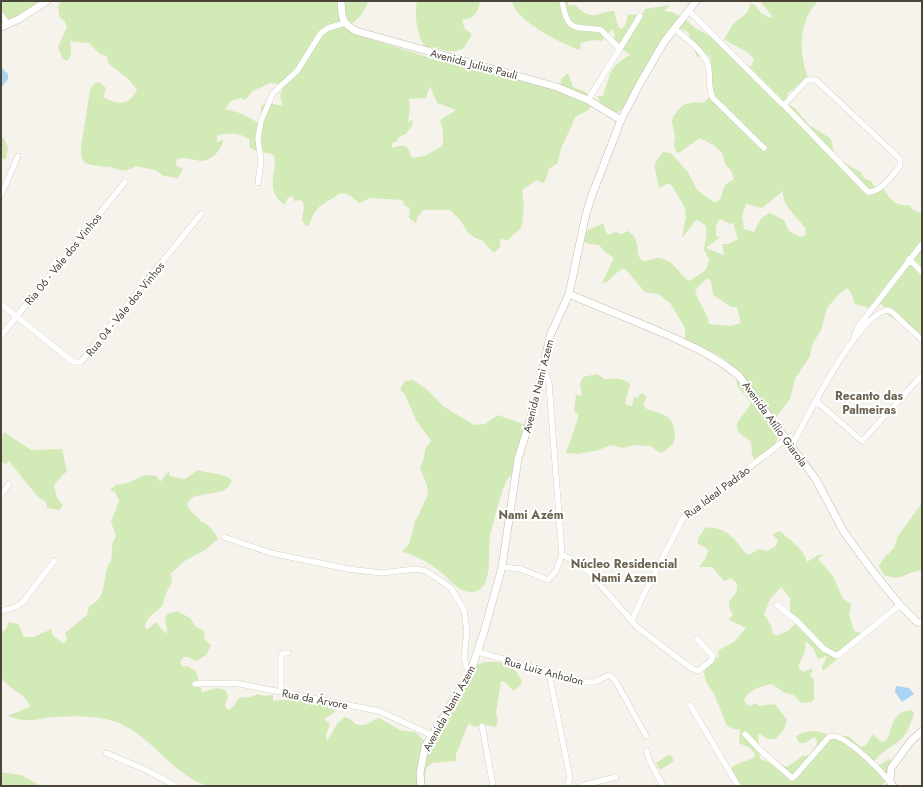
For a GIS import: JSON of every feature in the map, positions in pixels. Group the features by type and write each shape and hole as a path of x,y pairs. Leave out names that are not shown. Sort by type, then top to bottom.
{"street":[{"path":"1,15 5,26 47,1"},
{"path":"258,183 261,161 259,133 261,121 273,93 297,71 321,33 328,28 345,23 341,17 340,1"},
{"path":"562,1 566,19 571,25 576,29 601,30 619,48"},
{"name":"Avenida Nami Azem","path":"421,786 422,758 431,735 470,673 478,652 502,567 518,459 536,401 550,336 569,294 586,214 621,120 651,64 675,28 696,1"},
{"path":"689,11 784,105 868,192 872,193 880,187 900,166 900,159 816,80 807,80 784,105"},
{"path":"588,100 640,16"},
{"name":"Avenida Julius Pauli","path":"345,23 356,32 557,87 588,100 621,120"},
{"path":"675,28 688,40 706,61 709,68 709,85 713,98 764,148"},
{"path":"1,195 18,156"},
{"name":"Ria 06 - Vale dos Vinhos","path":"1,336 125,182"},
{"name":"Rua 04 - Vale dos Vinhos","path":"1,304 73,362 83,361 201,214"},
{"path":"791,447 816,401 851,343 858,327 922,244"},
{"path":"909,260 922,272"},
{"name":"Avenida Atílio Giarola","path":"569,294 611,310 703,350 728,366 739,376 814,478 857,549 900,604 917,622 922,624"},
{"path":"851,343 868,323 882,310 888,310 922,340"},
{"path":"502,567 521,570 548,580 556,571 562,555 549,383 543,367"},
{"path":"816,401 862,441 922,375"},
{"name":"Rua Ideal Padrão","path":"632,620 683,518 786,440"},
{"path":"1,495 9,484"},
{"path":"224,537 271,554 348,569 382,573 415,569 426,571 451,588 464,610 467,632 464,657 466,666 470,673"},
{"path":"562,555 578,563 589,572 637,627 691,668 698,671 711,661 713,656 697,639"},
{"path":"1,611 16,607 23,602 54,560"},
{"path":"777,605 797,621 824,649 837,656 900,604"},
{"name":"Rua Luiz Anholon","path":"478,652 585,682 595,682 609,675 613,677 646,736"},
{"path":"281,692 281,656 283,653 288,653"},
{"path":"549,673 570,778 567,786"},
{"name":"Rua da Árvore","path":"195,684 235,683 378,711 431,735"},
{"path":"690,705 738,786"},
{"path":"482,726 493,786"},
{"path":"892,784 891,768 911,741 922,731"},
{"path":"745,734 760,750 792,778 829,737 837,736 849,742 892,784"},
{"path":"647,751 649,760 663,786"},
{"path":"106,753 146,770 176,786"},
{"path":"581,786 616,777"}],"green space":[{"path":"1,1 46,1 12,21 1,18"},
{"path":"61,1 369,1 362,14 351,25 367,38 437,60 458,62 521,79 553,90 561,87 561,79 568,73 573,87 586,92 592,104 587,111 575,117 562,145 558,163 549,169 545,182 542,183 537,180 522,190 524,207 520,229 508,240 500,239 500,247 494,253 483,241 468,233 461,221 450,210 424,210 418,216 416,223 409,218 410,208 405,206 402,200 370,198 360,203 349,195 341,193 320,206 314,213 309,225 306,226 302,220 304,207 302,200 294,201 293,197 291,196 287,199 285,205 278,199 275,193 273,187 275,162 274,155 259,152 253,149 250,147 249,139 241,135 229,134 217,136 217,142 223,140 221,147 210,159 199,161 184,158 177,159 176,165 183,169 178,178 164,176 155,170 135,166 124,171 85,163 81,156 81,147 90,90 95,83 99,82 106,88 103,97 113,102 123,102 131,99 137,89 127,78 108,63 107,56 100,54 89,43 70,41 70,56 67,61 63,59 58,47 67,27 65,21 60,18 58,7","holes":["271,83 284,85 280,96 283,106 269,103 262,105 259,123 240,113 225,109 231,101 240,98 245,100 253,91","430,86 437,103 456,110 440,120 443,131 443,143 441,147 424,156 412,158 408,148 404,146 392,148 392,143 396,142 400,136 406,134 412,126 413,120 408,122 410,109 409,99 426,98"]},
{"path":"417,1 480,1 477,12 470,18 462,20 465,29 472,34 464,48 450,51 426,47 418,32 416,12"},
{"path":"512,1 568,1 568,5 575,5 590,15 614,11 618,26 621,29 625,26 628,15 640,15 645,9 670,5 664,11 672,12 695,28 716,39 749,66 752,65 754,59 751,55 724,39 733,24 747,13 751,3 755,5 761,13 770,18 773,17 760,1 818,1 807,18 802,37 803,58 808,77 788,93 785,103 795,108 809,125 830,138 836,156 861,172 864,178 871,181 877,190 882,186 889,197 896,203 909,205 912,209 922,214 922,340 903,324 888,315 882,304 872,309 855,304 851,293 847,288 838,295 827,308 821,330 812,345 810,356 795,379 790,399 776,417 778,426 777,441 762,462 748,471 755,461 752,455 751,442 739,433 737,427 739,420 750,406 751,402 737,386 737,375 733,367 722,357 688,343 685,338 685,328 670,303 658,294 645,292 625,269 621,269 607,282 602,283 614,258 604,251 599,245 589,244 583,241 587,231 603,223 606,232 609,235 616,232 621,234 628,231 633,235 637,243 640,258 642,260 646,261 657,258 667,260 689,281 706,270 709,260 704,249 707,232 705,225 696,220 682,238 686,217 685,208 671,184 667,184 659,188 655,165 656,161 663,152 671,153 688,172 697,190 715,203 721,198 725,185 734,180 732,172 725,164 722,153 715,146 700,138 679,153 676,152 674,144 675,137 672,122 673,116 683,105 695,102 703,103 713,94 710,57 707,55 697,57 688,32 681,29 673,31 623,108 619,112 614,113 602,106 597,96 603,96 614,67 630,55 622,49 614,39 615,34 612,29 602,41 594,40 581,43 580,50 562,43 540,31 530,24 515,9","holes":["783,191 783,197 791,212 806,229 805,236 800,237 789,231 784,220 770,213 762,218 754,232 744,229 742,216 746,204 762,208","721,219 730,224 733,223 738,239 728,244 722,244 724,255 706,248 720,237 716,236 716,226","707,278 711,281 713,295 731,307 737,307 741,323 731,326 709,324 695,290"]},
{"path":"1,137 4,138 8,148 5,160 1,157"},
{"path":"597,374 605,379 619,379 630,384 625,404 632,406 634,397 638,398 640,394 643,393 647,397 644,406 647,409 666,416 670,420 674,426 675,437 667,449 661,453 650,446 634,445 624,448 610,445 599,450 578,454 566,453 578,418 578,414 574,411 576,395 582,396 580,384 583,377"},
{"path":"413,380 425,388 443,406 474,425 485,424 498,415 526,425 519,464 505,484 493,523 489,543 487,577 484,585 479,590 467,592 462,590 433,566 402,551 409,544 415,522 428,495 427,486 420,467 424,458 425,449 431,441 416,420 405,395 400,389 405,381"},
{"path":"4,432 31,450 62,449 67,471 54,485 57,498 63,505 59,510 47,508 46,502 37,496 8,460 7,465 1,461 1,439"},
{"path":"198,470 220,474 232,480 229,486 224,490 197,496 191,499 187,504 189,509 200,521 213,530 218,539 205,550 186,560 170,574 172,582 162,606 149,618 145,624 145,628 148,629 156,622 166,634 165,617 168,614 177,611 190,618 196,627 204,631 205,640 211,645 206,655 196,661 188,657 184,657 180,662 183,667 187,666 196,671 202,692 217,688 225,690 228,696 225,706 228,710 232,708 239,698 250,697 258,694 264,696 273,695 273,701 306,699 323,703 335,712 324,719 330,724 326,735 327,741 337,724 344,717 359,725 368,724 379,718 400,730 415,732 428,744 475,665 496,662 503,663 515,670 522,683 514,691 503,681 501,681 496,713 498,719 496,727 484,725 475,727 470,724 468,725 456,754 456,761 433,763 427,767 425,786 208,786 184,774 144,738 121,724 113,721 95,717 74,716 20,720 7,716 30,707 25,698 8,685 1,676 1,633 6,629 9,622 18,624 24,637 33,637 52,629 52,635 64,644 67,639 65,633 87,615 89,606 99,599 103,589 106,572 111,560 113,543 116,536 111,522 119,501 115,492 111,491 111,489 116,485 128,483 144,475 157,476 160,482 169,471 169,475 173,477 185,479"},
{"path":"922,503 922,570 896,578 884,575 879,566 883,559 894,548 898,536"},
{"path":"705,528 722,530 736,541 749,555 759,549 766,551 775,547 778,540 772,534 780,531 800,548 807,562 818,555 824,554 818,559 833,576 843,599 851,604 849,614 854,631 862,633 840,657 823,671 822,667 827,656 818,659 813,648 806,641 805,651 798,667 803,672 813,668 810,676 814,679 814,700 811,702 801,703 794,695 785,693 772,684 752,690 744,700 747,705 750,706 756,703 759,706 775,704 787,720 783,731 775,739 768,739 758,733 760,759 776,765 779,764 787,767 802,756 809,755 816,746 817,739 814,737 805,743 799,743 796,736 804,732 816,731 832,736 848,736 861,747 866,745 873,734 881,742 886,741 895,718 910,710 914,712 905,735 880,755 874,763 873,768 890,759 892,762 891,773 882,786 738,786 732,769 733,766 753,758 755,754 750,748 739,743 740,729 736,730 727,726 714,694 706,682 704,672 711,661 718,657 719,650 734,642 746,628 729,620 733,614 729,605 736,592 737,584 731,578 724,581 712,567 699,567 705,559 708,551 706,548 698,544 698,539","holes":["781,587 790,598 790,613 796,623 788,631 776,636 772,633 772,627 764,614 770,599"]},
{"path":"670,754 674,761 660,770 656,763"},
{"path":"1,772 21,775 41,786 1,786"}],"water":[{"path":"1,67 8,74 8,79 1,88"},
{"path":"896,686 909,688 914,694 902,702 895,692"}],"district":[{"name":"Recanto das Palmeiras","path":"869,403"},
{"name":"Nami Azém","path":"531,515"},
{"name":"Núcleo Residencial Nami Azem","path":"624,571"}]}
